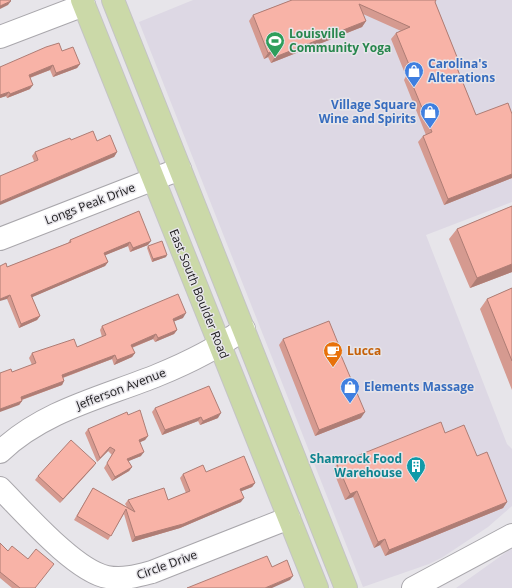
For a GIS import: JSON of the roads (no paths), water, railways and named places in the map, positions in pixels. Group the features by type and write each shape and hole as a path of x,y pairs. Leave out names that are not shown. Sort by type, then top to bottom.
{"main road":[{"path":"113,0 346,588"},
{"name":"East South Boulder Road","path":"83,3 317,588"}],"street":[{"path":"0,37 83,3"},
{"name":"Longs Peak Drive","path":"0,239 180,169"},
{"name":"Jefferson Avenue","path":"0,452 10,443 46,419 65,409 158,375 207,354 244,329"},
{"name":"Circle Drive","path":"0,488 58,547 90,570 106,577 130,578 152,572 289,518"},
{"path":"413,588 512,535"}],"place":[{"name":"Louisville Community Yoga","path":"275,58"},
{"name":"Carolina's Alterations","path":"414,88"},
{"name":"Village Square Wine and Spirits","path":"430,129"},
{"name":"Lucca","path":"333,368"},
{"name":"Elements Massage","path":"350,404"},
{"name":"Shamrock Food Warehouse","path":"416,483"}]}
